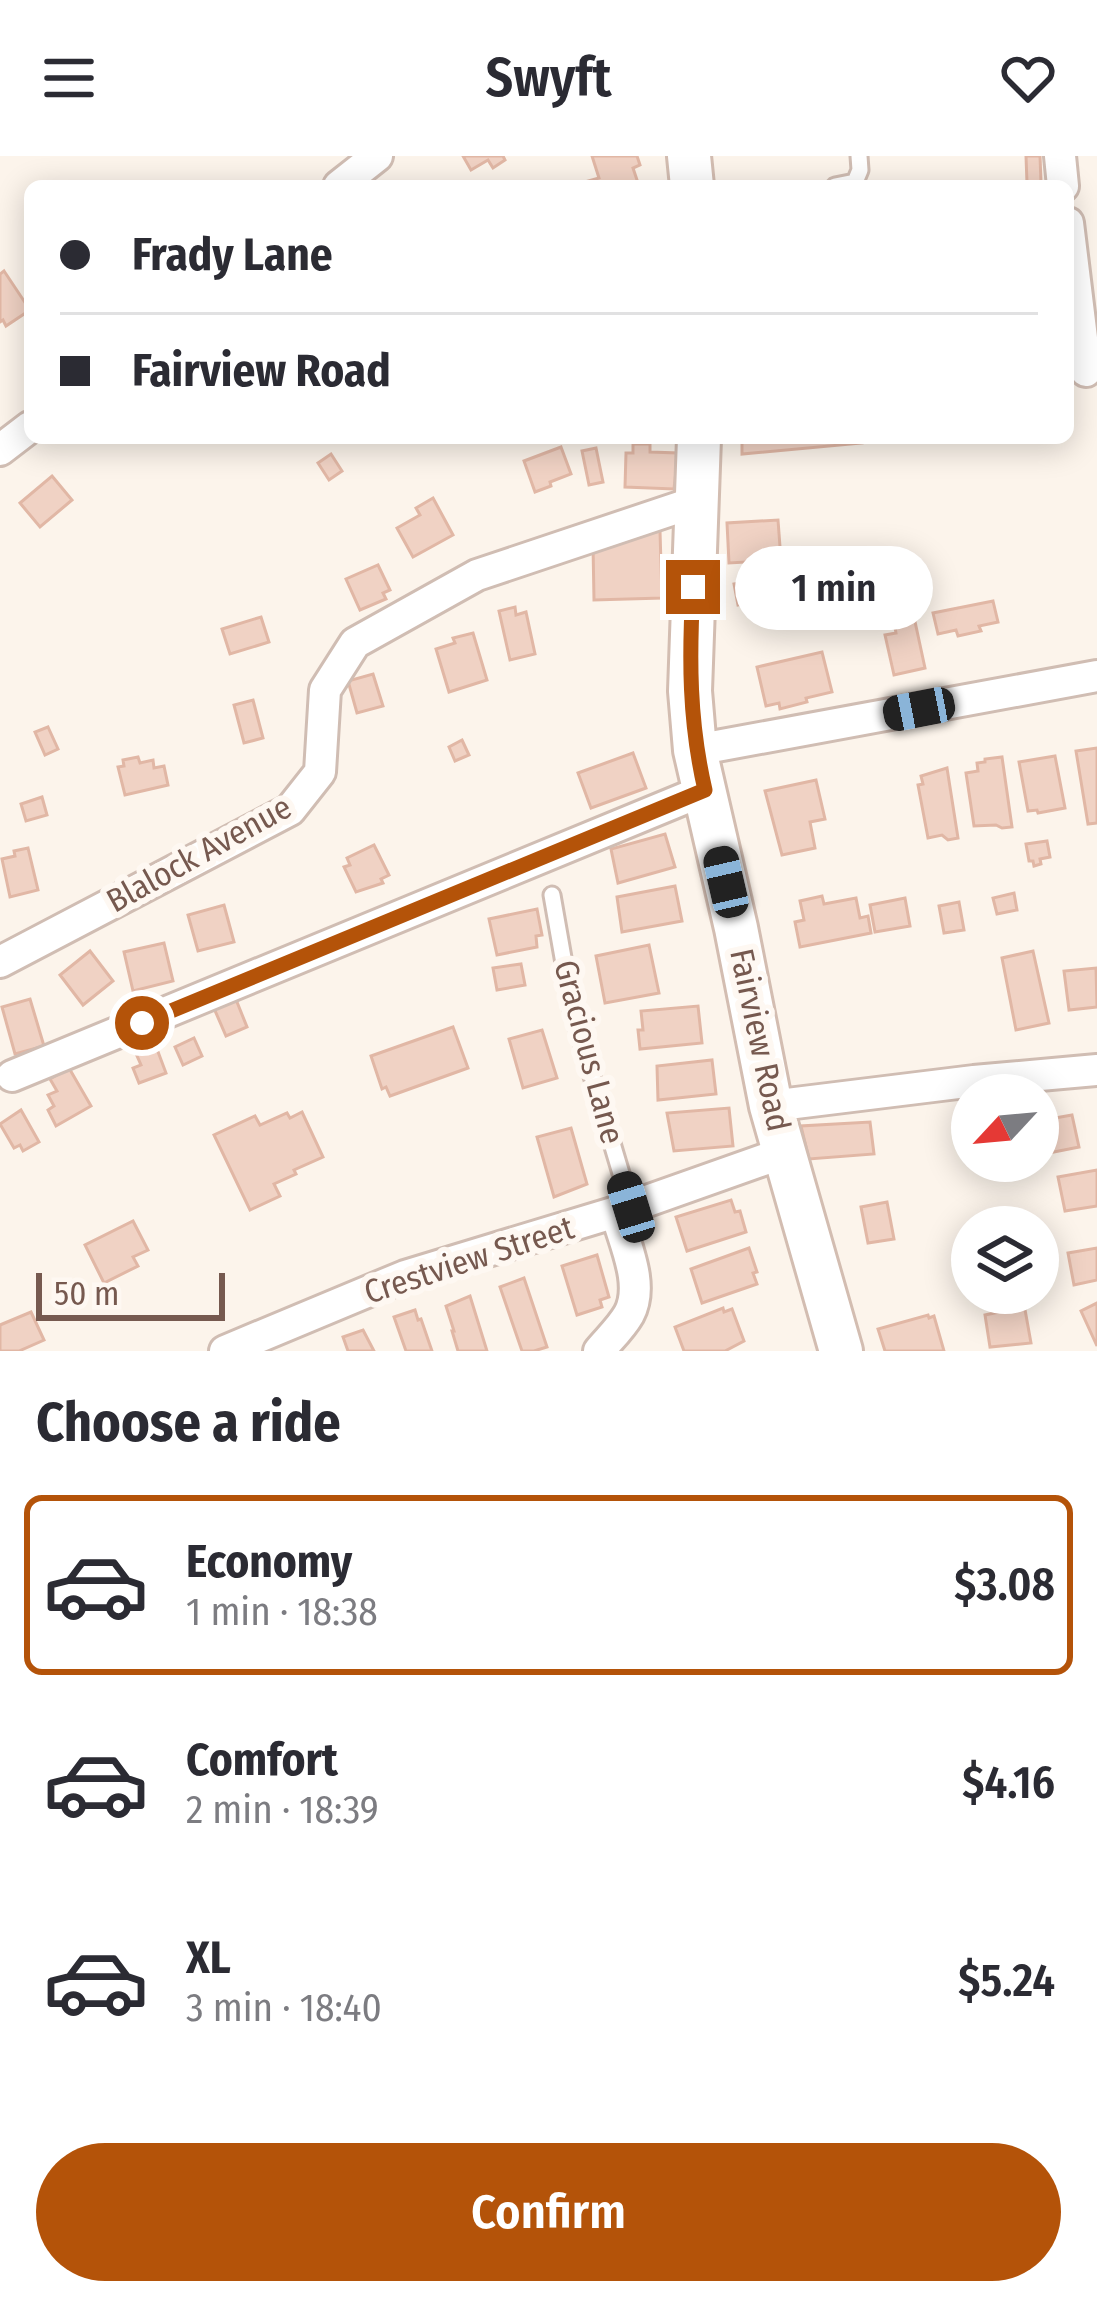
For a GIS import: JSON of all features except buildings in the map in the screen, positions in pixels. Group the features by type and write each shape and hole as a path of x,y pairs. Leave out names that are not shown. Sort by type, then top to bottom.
{"main road":[{"name":"Fairview Road","path":"699,444 689,691 700,770 783,1153 841,1351"}],"street":[{"path":"347,180 377,156"},
{"path":"1074,272 1086,371"},
{"path":"0,450 24,432"},
{"name":"Blalock Avenue","path":"0,962 290,810 320,772 325,690 356,643 477,575 698,501"},
{"path":"12,1076 700,770 1097,676"},
{"path":"772,1106 1097,1070"},
{"name":"Crestview Street","path":"225,1351 405,1276 624,1209 783,1153"},
{"path":"599,1351 626,1320 635,1294 624,1209"}],"lane":[{"name":"Gracious Lane","path":"552,895 572,1010 624,1209"}],"route":[{"path":"142,1023 705,790 689,691 693,587"}]}
